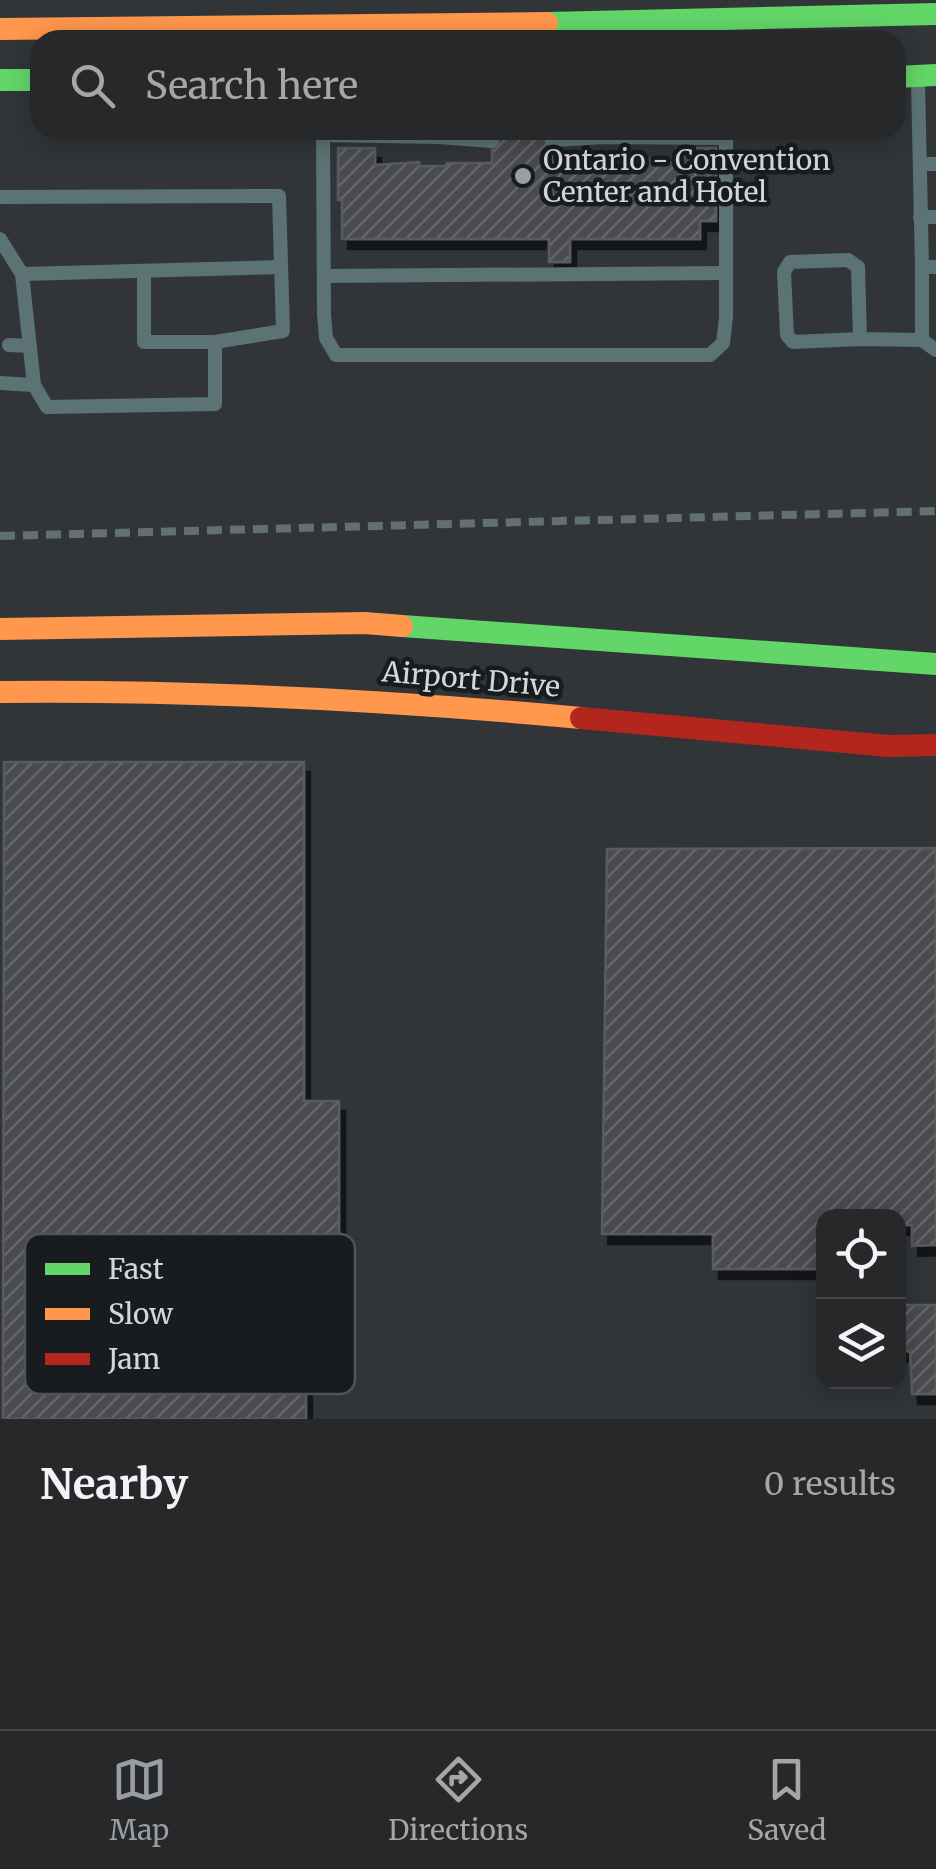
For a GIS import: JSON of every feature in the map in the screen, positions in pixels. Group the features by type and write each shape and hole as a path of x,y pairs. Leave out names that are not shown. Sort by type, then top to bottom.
{"main road":[{"path":"0,28 585,23 720,10 936,14"},
{"path":"0,80 30,80"},
{"name":"Airport Drive","path":"0,629 365,623 936,664"},
{"name":"Airport Drive","path":"0,692 92,689 345,698 889,746 936,745"}],"lane":[{"path":"917,76 929,267 929,323 922,340"},
{"path":"323,140 326,338 336,355 710,355 723,343 726,140"},
{"path":"485,140 492,141"},
{"path":"920,164 936,164"},
{"path":"0,197 279,196 282,331 215,342 144,342 144,272"},
{"path":"0,239 22,274 34,385 47,406 215,404 215,342"},
{"path":"860,339 858,267 848,260 790,262 784,272 787,335 794,342 922,340 936,350"},
{"path":"22,274 281,267"},
{"path":"324,276 726,273"},
{"path":"9,345 30,346"},
{"path":"0,383 34,385"}],"building":[{"path":"492,140 552,140 552,163 629,159 676,162 676,148 716,148 716,221 700,221 700,239 570,239 570,262 549,262 549,239 342,239 338,148 375,148 375,165 492,163"},
{"path":"4,762 304,762 304,1101 339,1101 339,1234 25,1234 25,1394 306,1394 306,1419 3,1419"},
{"path":"936,848 936,1245 912,1246 912,1225 906,1225 906,1209 816,1209 816,1269 713,1269 713,1234 602,1234 607,849"},
{"path":"906,1305 936,1305 936,1394 912,1394 910,1351 906,1351"}],"railway":[{"path":"0,536 936,511"}],"traffic: fast":[{"path":"547,23 936,14"},
{"path":"906,76 936,75"},
{"path":"0,80 30,80"},
{"path":"402,626 936,664"}],"traffic: slow":[{"path":"0,29 547,23"},
{"path":"0,629 365,623 402,626"},
{"path":"0,692 291,698 581,718"}],"traffic: jam":[{"path":"581,718 889,746 936,745"}],"place":[{"name":"Ontario - Convention Center and Hotel","path":"523,176"}]}
